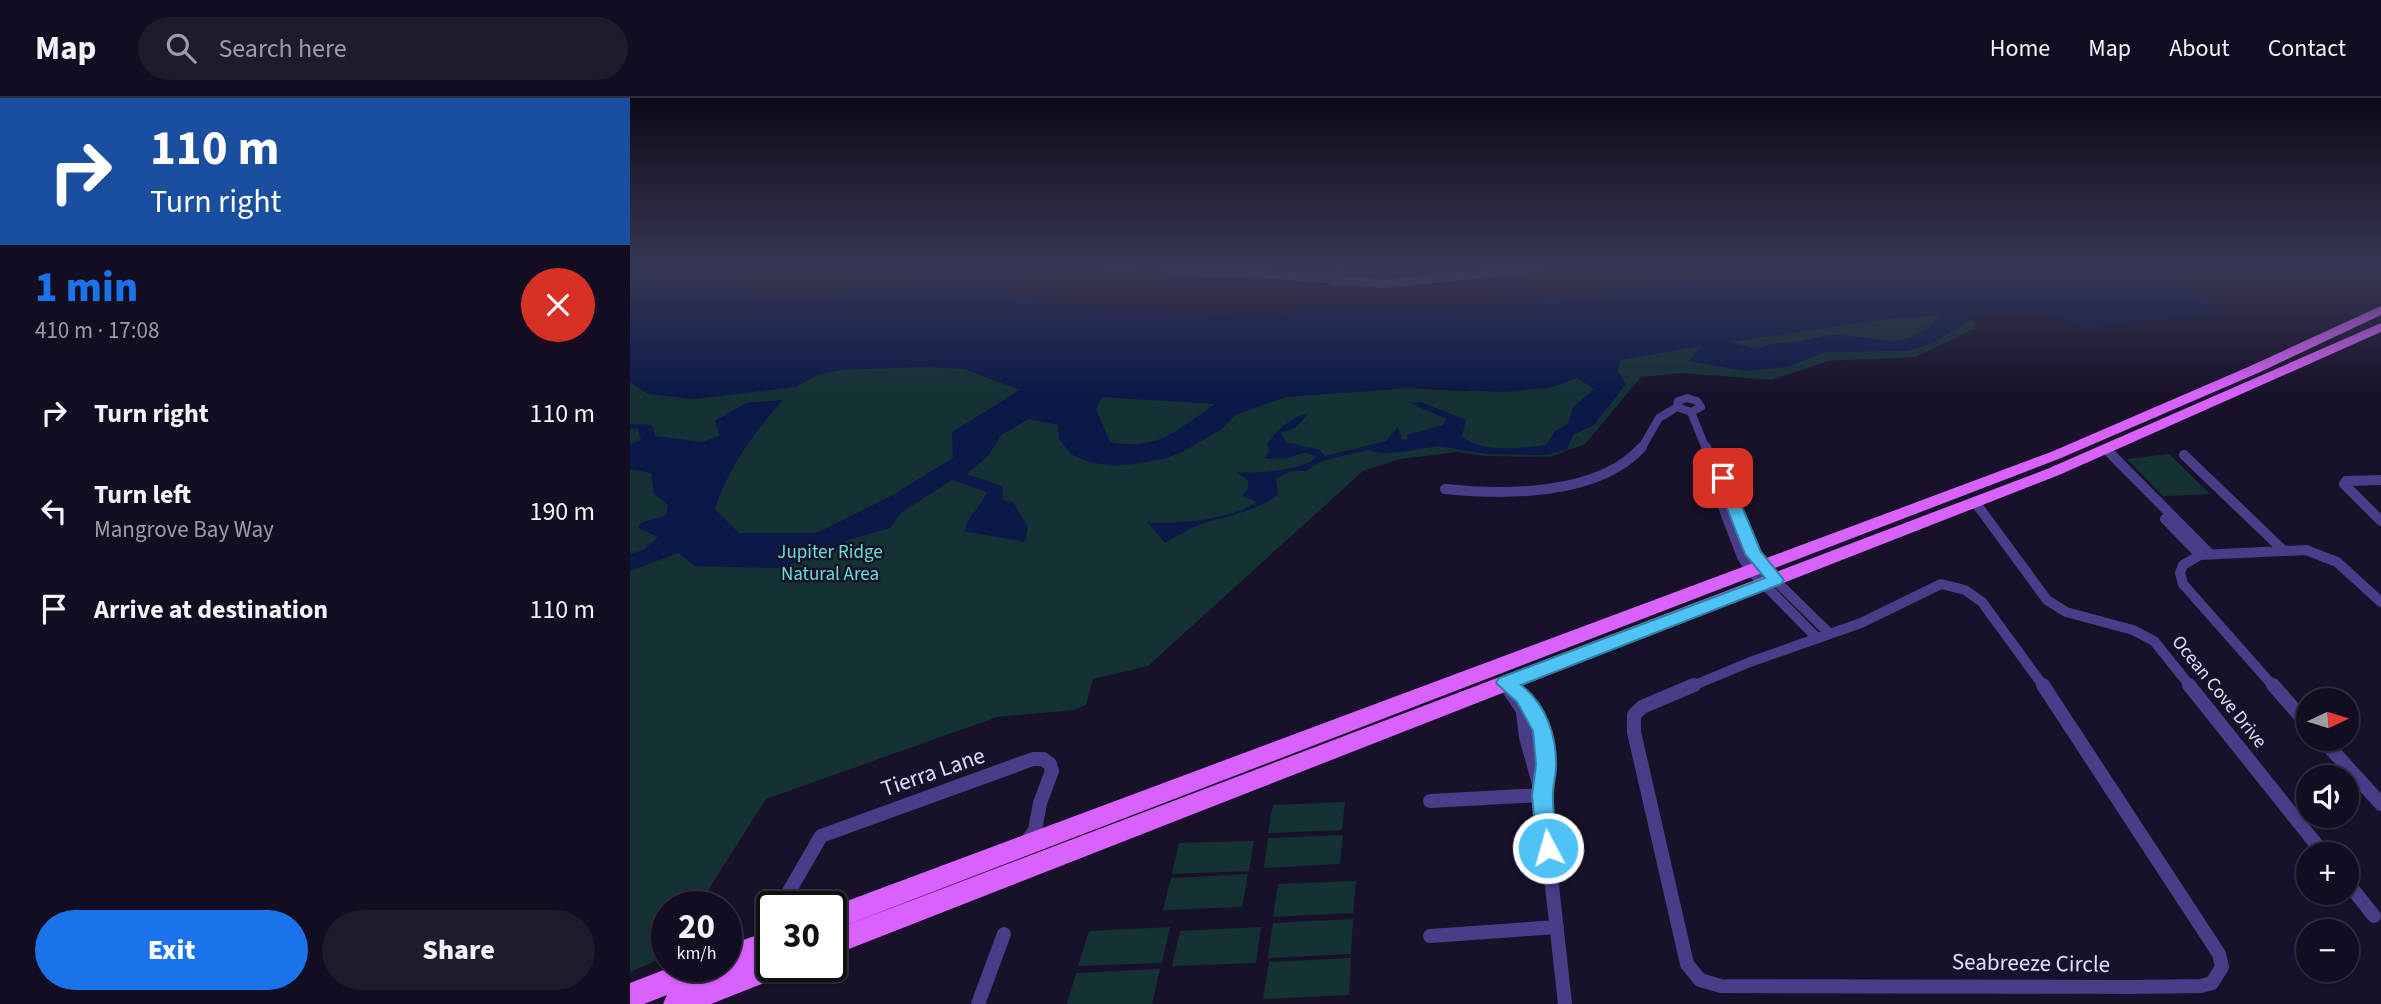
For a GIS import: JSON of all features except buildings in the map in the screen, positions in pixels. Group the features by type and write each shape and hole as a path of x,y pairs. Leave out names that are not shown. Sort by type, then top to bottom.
{"main road":[{"path":"1764,576 1860,547 2380,310"},
{"path":"847,913 1023,846 1502,675 1971,496 2053,472 2381,327"},
{"path":"2273,374 2269,368 2313,346 2324,337"},
{"path":"2227,395 2231,387 2255,377 2252,370"},
{"path":"2053,472 2051,464 2127,430 2133,422"},
{"path":"847,938 1502,675"},
{"path":"677,1004 756,973"},
{"path":"630,996 666,982"}],"street":[{"path":"1445,489 1472,491 1556,487 1602,475 1644,447 1659,418 1677,407 1676,402 1680,399 1694,399 1699,402 1701,407 1691,412 1712,462"},
{"path":"2103,451 2205,554"},
{"path":"2184,455 2284,551"},
{"path":"1712,462 1726,467 1728,473 1717,478 1703,475 1700,470 1702,465 1712,462"},
{"path":"1717,478 1742,557 1824,636"},
{"path":"2381,480 2346,481 2344,484 2381,521"},
{"name":"Ocean Cove Drive","path":"1971,496 2047,600 2058,610 2084,620 2130,629 2154,641 2314,842"},
{"path":"2296,711 2183,584 2180,573 2183,565 2205,554 2306,550 2337,562 2381,602"},
{"name":"Seabreeze Circle","path":"1937,585 1955,586 1975,595 2050,695 2184,898 2219,954 2222,967 2216,979 2201,986 2133,987 1720,986 1700,980 1687,964 1634,732 1634,715 1642,707 1750,662 1824,636 1861,623 1937,585"},
{"path":"1502,675 1542,740"},
{"path":"1502,675 1524,697 1536,714 1542,731 1546,765 1542,795"},
{"path":"1523,713 1526,737 1542,795 1565,1004"},
{"path":"2333,751 2381,804"},
{"name":"Tierra Lane","path":"790,891 821,836 1033,759 1043,759 1050,764 1052,771 1040,803 1035,830 1023,846"},
{"path":"1430,801 1542,795"},
{"path":"2359,897 2374,916"},
{"path":"1430,936 1557,927"},
{"path":"978,1004 1004,934"}],"green space":[{"name":"Jupiter Ridge Natural Area","path":"1937,314 1975,321 1976,328 1916,357 1828,361 1771,380 1682,373 1641,377 1585,444 1550,457 1484,456 1457,452 1400,459 1363,471 1148,666 1093,679 1086,705 1074,710 997,717 766,799 708,891 651,891 651,963 630,972 630,352 1468,391 1629,354 1842,321"},
{"path":"2169,454 2210,494 2163,496 2127,459"},
{"path":"1345,802 1342,830 1268,833 1273,805"},
{"path":"1343,835 1340,864 1264,868 1268,838"},
{"path":"1254,841 1249,871 1172,874 1179,843"},
{"path":"1248,874 1242,907 1163,910 1171,878"},
{"path":"1356,881 1353,913 1273,917 1278,884"},
{"path":"1353,919 1351,954 1268,958 1273,923"},
{"path":"1170,927 1162,963 1078,966 1089,931"},
{"path":"1261,927 1256,963 1172,966 1180,931"},
{"path":"1351,958 1349,995 1263,999 1269,962"},
{"path":"1160,969 1152,1004 1067,1004 1076,973"}],"water":[{"path":"630,310 1161,310 1273,314 1294,310 2223,310 2192,318 2082,327 2041,312 1982,312 1935,342 1908,351 1825,352 1787,367 1745,371 1689,361 1701,346 1620,360 1618,372 1626,384 1594,425 1573,435 1567,449 1546,455 1487,454 1439,446 1402,452 1380,453 1368,450 1322,461 1306,471 1292,471 1276,478 1278,495 1270,500 1190,529 1165,543 1147,522 1204,520 1246,508 1257,502 1242,496 1248,488 1248,480 1236,472 1266,472 1291,468 1316,457 1305,453 1285,459 1264,458 1270,450 1267,445 1275,435 1290,421 1303,415 1309,413 1296,427 1281,433 1285,442 1320,450 1325,456 1386,441 1398,427 1402,440 1408,439 1407,435 1443,425 1446,419 1410,403 1421,402 1466,420 1462,436 1470,442 1490,448 1525,447 1546,445 1555,431 1568,424 1573,407 1594,389 1577,378 1550,388 1500,392 1425,387 1286,397 1235,415 1222,429 1167,458 1114,466 1088,462 1071,454 1059,439 1058,425 1029,419 1001,435 988,456 967,474 1002,486 1003,500 1013,502 1028,527 1025,542 964,531 987,492 952,480 902,512 890,528 848,540 822,556 777,568 695,566 678,553 630,571 630,554 643,550 658,537 638,528 641,523 666,515 668,505 654,494 651,473 630,469 630,444 641,440 638,429 630,429 630,424 652,425 655,436 703,442 720,435 715,421 746,403 783,400 743,451 727,479 715,509 739,533 817,533 889,497 953,458 952,432 1020,390 964,369 922,367 841,370 819,374 796,387 694,399 648,394 630,382","holes":["1939,316 1925,329 1901,340 1832,335 1771,344 1758,349 1730,342 1895,318","1102,397 1215,404 1178,430 1142,444 1110,442 1096,409"]}],"route":[{"path":"1548,848 1542,795 1546,765 1542,731 1536,714 1524,697 1505,683 1775,580 1753,554 1723,478"}]}
